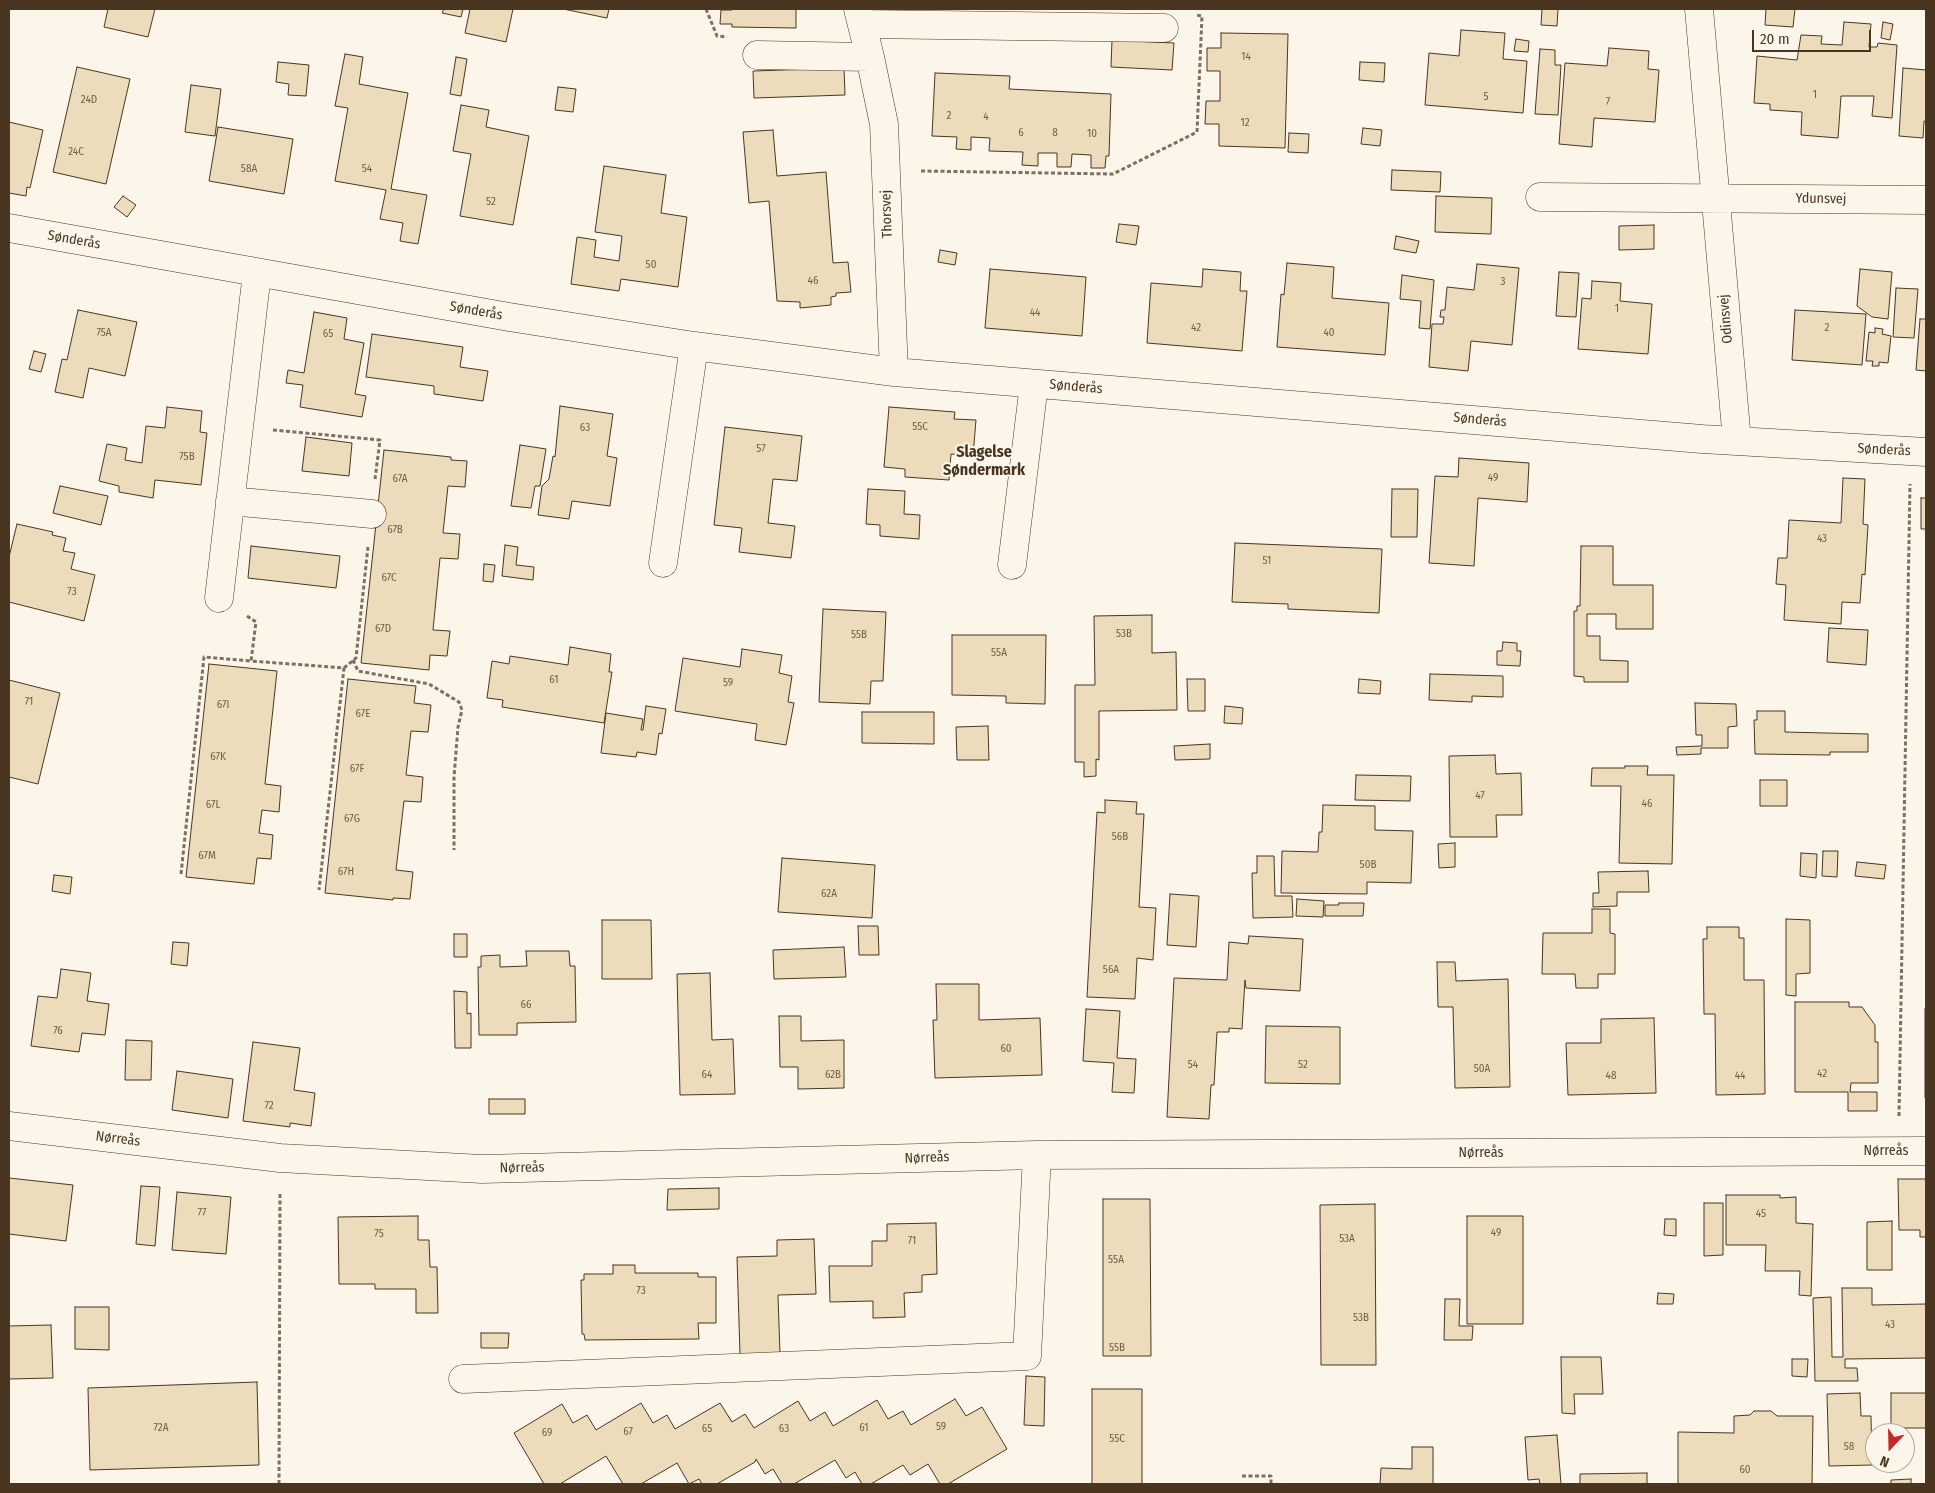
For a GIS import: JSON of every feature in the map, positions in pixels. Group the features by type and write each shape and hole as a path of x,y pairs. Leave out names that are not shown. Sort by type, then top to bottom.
{"street":[{"name":"Odinsvej","path":"1699,9 1737,441"},
{"name":"Thorsvej","path":"894,372 884,124 861,16 1164,28"},
{"path":"757,55 870,57"},
{"path":"1540,197 1716,198"},
{"name":"Ydunsvej","path":"1716,198 1926,200"},
{"name":"Sønderås","path":"9,228 509,317 694,346 894,372 1737,441 1918,452"},
{"path":"219,598 257,273"},
{"path":"663,563 694,346"},
{"name":"Sønderås","path":"1012,565 1034,384"},
{"path":"230,501 372,514"},
{"name":"Nørreås","path":"9,1126 280,1158 482,1170 1036,1155 1926,1151"},
{"path":"463,1379 1026,1356 1036,1155"}],"path":[{"path":"886,170 1113,174 1180,141 1197,132 1202,16 1193,15"},
{"path":"1898,1151 1918,452"},
{"path":"219,598 256,622 251,661"},
{"path":"180,874 204,657 344,668 319,890"},
{"path":"353,660 358,671 429,684 459,702 462,710 458,727 454,777 454,850"},
{"path":"279,1484 280,1158"},
{"path":"1242,1476 1271,1476 1271,1484"}],"building":[{"path":"108,9 155,9 148,37 104,27"},
{"path":"444,9 463,9 461,17 442,13"},
{"path":"470,9 513,9 506,42 465,33"},
{"path":"563,9 609,9 607,18"},
{"path":"796,9 796,28 732,27 732,24 720,24 721,10"},
{"path":"1542,9 1558,9 1557,26 1541,25"},
{"path":"1766,9 1795,9 1793,27 1765,25"},
{"path":"1844,22 1871,24 1869,47 1877,47 1878,43 1897,45 1892,118 1872,116 1874,96 1841,96 1838,138 1801,135 1802,112 1770,110 1770,104 1754,103 1757,56 1797,60 1801,35 1822,36 1821,44 1842,45"},
{"path":"1883,22 1893,24 1890,40 1881,38"},
{"path":"1461,30 1505,33 1503,59 1527,61 1523,113 1425,105 1429,53 1459,56"},
{"path":"1221,33 1288,34 1285,148 1219,146 1219,124 1205,124 1206,101 1220,101 1220,71 1207,71 1207,48 1221,48"},
{"path":"1516,39 1529,41 1528,52 1514,51"},
{"path":"1112,40 1174,43 1172,70 1111,67"},
{"path":"1609,48 1649,51 1648,69 1659,70 1655,122 1594,118 1592,147 1559,144 1565,63 1607,66"},
{"path":"1540,49 1555,50 1555,65 1561,65 1558,115 1535,114"},
{"path":"345,54 363,57 359,84 408,93 391,189 427,195 418,244 400,241 403,223 380,219 386,190 335,181 348,108 335,106"},
{"path":"456,57 467,59 461,96 450,94"},
{"path":"278,62 309,65 306,96 288,95 289,84 276,82"},
{"path":"1360,62 1385,63 1384,82 1359,80"},
{"path":"77,67 130,79 106,184 53,172"},
{"path":"844,68 845,95 754,98 753,71"},
{"path":"1903,68 1926,70 1926,121 1924,121 1923,138 1899,136"},
{"path":"935,73 1010,76 1009,89 1111,94 1109,156 1106,156 1105,168 1091,168 1091,155 1072,154 1071,167 1057,167 1057,153 1038,153 1038,166 1022,165 1023,152 989,151 990,138 971,137 971,150 956,149 957,137 932,136"},
{"path":"191,85 221,89 215,136 185,132"},
{"path":"558,87 576,89 573,112 555,110"},
{"path":"461,105 489,110 486,127 529,136 513,225 460,216 471,154 453,151"},
{"path":"9,122 43,130 30,188 27,187 26,196 9,193"},
{"path":"218,127 293,139 284,194 209,181"},
{"path":"1363,128 1382,130 1380,146 1361,144"},
{"path":"773,130 777,176 826,172 833,263 848,262 851,292 836,293 836,296 831,297 831,305 800,308 800,302 777,301 769,201 749,203 743,132"},
{"path":"1289,133 1309,134 1308,153 1288,152"},
{"path":"604,166 666,175 661,213 687,217 678,287 621,279 619,291 571,284 577,237 596,240 594,257 619,261 622,236 595,232"},
{"path":"1392,170 1441,172 1440,192 1391,190"},
{"path":"123,196 136,205 127,217 114,207"},
{"path":"1436,196 1492,198 1491,234 1435,232"},
{"path":"1119,224 1139,226 1136,245 1116,242"},
{"path":"1654,225 1654,249 1619,250 1619,226"},
{"path":"1396,236 1419,241 1416,253 1394,249"},
{"path":"940,250 957,253 955,265 938,262"},
{"path":"1287,263 1334,267 1332,298 1389,303 1385,355 1277,347 1281,294 1284,295"},
{"path":"1477,264 1519,268 1512,345 1471,341 1468,371 1429,367 1432,324 1443,324 1444,317 1440,317 1441,310 1445,310 1447,287 1474,290"},
{"path":"990,269 1086,277 1082,336 985,328"},
{"path":"1203,269 1241,272 1240,291 1247,291 1242,351 1147,343 1151,283 1202,287"},
{"path":"1860,269 1892,272 1888,319 1872,317 1857,306"},
{"path":"1559,272 1579,273 1576,317 1556,316"},
{"path":"1402,275 1434,280 1430,329 1419,328 1421,301 1400,299"},
{"path":"1592,281 1621,283 1620,301 1652,304 1648,354 1578,349 1582,298 1591,299"},
{"path":"1896,288 1918,289 1914,338 1893,337"},
{"path":"78,310 137,322 125,376 89,368 83,398 55,392 62,359 67,360"},
{"path":"1795,310 1866,314 1862,365 1792,360"},
{"path":"314,312 347,318 344,339 364,343 355,394 366,396 362,417 300,407 303,385 286,383 288,370 304,373"},
{"path":"1920,319 1926,319 1926,371 1916,370"},
{"path":"1875,328 1883,329 1882,334 1891,336 1888,363 1879,362 1879,366 1872,366 1873,361 1866,361 1869,332 1875,333"},
{"path":"372,334 463,347 460,367 488,371 483,401 434,394 434,386 366,377"},
{"path":"34,351 46,354 41,372 29,369"},
{"path":"560,406 613,414 607,456 617,458 610,506 572,501 569,519 538,515 542,486 549,479 553,456 555,457"},
{"path":"167,407 202,411 200,432 207,433 201,485 155,480 153,498 119,492 119,486 99,481 107,444 127,448 125,460 142,463 146,426 165,428"},
{"path":"889,407 955,412 954,419 976,420 973,456 951,454 949,480 905,477 905,469 884,467"},
{"path":"725,427 802,436 797,481 773,479 768,523 795,526 791,558 739,552 742,528 714,525"},
{"path":"306,437 352,443 349,476 302,471"},
{"path":"520,445 546,449 540,486 535,486 531,508 511,506"},
{"path":"384,450 451,457 451,460 467,461 465,487 448,486 443,533 460,534 458,559 440,558 433,630 450,631 447,656 430,655 429,670 361,663"},
{"path":"1459,458 1529,463 1527,502 1478,498 1474,566 1429,563 1435,476 1458,477"},
{"path":"1843,478 1865,479 1863,524 1868,525 1865,575 1862,574 1860,603 1842,602 1841,624 1784,620 1786,585 1776,584 1778,558 1787,558 1789,520 1841,523"},
{"path":"60,486 108,496 101,525 53,513"},
{"path":"868,489 905,491 904,514 920,515 919,539 880,536 880,525 866,524"},
{"path":"1392,489 1418,489 1417,537 1391,537"},
{"path":"1921,498 1926,498 1926,529 1921,529"},
{"path":"17,524 53,532 52,535 66,538 63,551 75,553 71,569 95,575 84,621 9,602 9,557"},
{"path":"1235,543 1382,549 1379,613 1288,609 1288,604 1232,602"},
{"path":"505,545 518,547 516,565 534,567 533,580 502,576"},
{"path":"251,546 340,556 336,588 248,578"},
{"path":"1581,546 1613,546 1613,585 1653,585 1653,629 1616,629 1616,614 1587,614 1587,636 1600,636 1600,660 1628,661 1628,682 1584,682 1584,677 1574,676 1574,611 1577,611 1577,606 1580,606"},
{"path":"484,564 495,565 493,582 483,581"},
{"path":"823,609 886,612 883,681 871,681 870,704 819,702"},
{"path":"1152,615 1152,653 1176,652 1177,710 1099,711 1099,760 1096,759 1096,776 1084,777 1084,762 1075,762 1075,685 1095,685 1094,616"},
{"path":"1829,628 1868,630 1866,665 1827,662"},
{"path":"952,635 1046,635 1045,704 1006,703 1006,696 952,695"},
{"path":"1503,642 1517,643 1517,651 1521,651 1520,666 1497,665 1497,651 1502,651"},
{"path":"570,647 611,654 609,672 612,672 604,723 502,707 503,700 487,698 492,661 509,664 510,656 568,665"},
{"path":"742,649 782,655 779,673 792,676 788,702 794,703 786,745 755,740 757,724 675,711 683,658 740,667"},
{"path":"209,664 277,671 265,784 281,786 279,812 262,810 259,833 273,835 271,859 257,858 254,884 186,877"},
{"path":"1430,674 1503,676 1503,697 1472,696 1472,702 1429,700"},
{"path":"348,679 416,686 414,703 431,705 428,732 411,731 406,775 423,777 421,802 404,801 396,870 413,872 410,899 393,898 393,900 325,893"},
{"path":"1187,679 1205,679 1205,711 1188,711"},
{"path":"1359,679 1381,681 1380,694 1358,693"},
{"path":"9,680 60,693 38,784 9,777"},
{"path":"1695,703 1736,704 1737,726 1728,727 1728,748 1701,748 1701,754 1677,755 1676,747 1702,746 1702,735 1696,735"},
{"path":"646,706 666,709 662,734 659,733 656,755 637,752 636,757 601,753 606,713 643,719 641,730 643,730"},
{"path":"1225,706 1243,708 1242,724 1224,723"},
{"path":"1757,711 1785,711 1785,732 1868,734 1868,752 1830,752 1830,755 1755,754 1754,720 1757,720"},
{"path":"862,712 934,712 934,744 862,743"},
{"path":"988,726 989,760 957,760 956,727"},
{"path":"1210,744 1210,759 1175,760 1174,746"},
{"path":"1495,755 1496,774 1521,773 1522,815 1496,815 1497,837 1450,837 1449,756"},
{"path":"1625,766 1648,766 1647,775 1674,775 1672,864 1619,863 1621,786 1591,786 1592,768 1625,768"},
{"path":"1356,775 1411,776 1410,801 1355,800"},
{"path":"1760,780 1787,780 1787,806 1760,806"},
{"path":"1105,800 1137,802 1136,814 1144,814 1139,907 1156,908 1153,960 1137,958 1135,999 1087,997 1097,812 1105,813"},
{"path":"1323,805 1375,806 1375,830 1413,831 1411,883 1367,882 1367,894 1281,893 1282,851 1318,852 1319,832 1322,832"},
{"path":"1455,843 1455,867 1439,868 1438,844"},
{"path":"1823,851 1838,851 1837,877 1822,876"},
{"path":"1801,853 1817,854 1816,878 1800,876"},
{"path":"1257,856 1274,856 1275,896 1292,896 1293,917 1253,918 1252,873 1257,873"},
{"path":"782,858 875,865 872,918 778,912"},
{"path":"1857,862 1886,865 1884,879 1855,876"},
{"path":"1648,871 1649,892 1617,892 1617,906 1593,907 1593,893 1599,893 1598,872"},
{"path":"54,875 72,877 70,894 52,891"},
{"path":"1170,894 1199,896 1196,947 1167,945"},
{"path":"1297,899 1324,901 1323,917 1296,916"},
{"path":"1339,903 1364,903 1363,916 1325,916 1325,905 1339,905"},
{"path":"1592,909 1610,909 1610,933 1615,934 1615,974 1598,974 1598,988 1576,988 1575,974 1542,974 1543,933 1592,933"},
{"path":"1786,919 1810,920 1810,973 1796,974 1796,996 1786,995"},
{"path":"602,920 651,920 652,979 602,979"},
{"path":"858,926 878,926 879,955 859,955"},
{"path":"1707,927 1739,927 1739,938 1744,938 1744,980 1764,980 1765,1094 1716,1095 1715,1014 1704,1014 1703,939 1707,939"},
{"path":"454,934 467,934 467,957 454,957"},
{"path":"1249,936 1303,939 1300,991 1246,988 1245,980 1242,1029 1229,1028 1229,1032 1217,1032 1214,1085 1211,1085 1209,1119 1167,1117 1174,978 1227,980 1229,942 1248,944"},
{"path":"173,942 189,943 187,966 171,964"},
{"path":"844,947 846,977 774,979 773,950"},
{"path":"526,951 569,951 570,966 575,966 576,1022 517,1023 517,1035 479,1035 478,967 481,967 481,956 500,955 500,967 527,966"},
{"path":"1437,962 1455,962 1456,981 1508,979 1510,1087 1455,1088 1453,1007 1438,1007"},
{"path":"61,969 91,973 87,1001 109,1004 105,1035 82,1033 79,1052 31,1046 38,996 57,998"},
{"path":"710,973 712,1040 733,1039 735,1094 680,1095 677,974"},
{"path":"936,984 979,984 979,1020 1040,1018 1042,1075 935,1078 933,1020 937,1020"},
{"path":"454,991 467,992 467,1014 471,1013 471,1048 455,1048"},
{"path":"1795,1002 1849,1002 1849,1007 1862,1007 1875,1025 1875,1042 1878,1042 1878,1083 1851,1083 1850,1092 1877,1092 1877,1111 1848,1111 1848,1092 1795,1092"},
{"path":"1086,1009 1120,1011 1117,1058 1136,1059 1134,1093 1112,1092 1114,1063 1083,1061"},
{"path":"1926,1009 1926,1098 1925,1098"},
{"path":"779,1016 801,1016 801,1041 844,1040 844,1088 798,1089 798,1067 780,1067"},
{"path":"1654,1018 1656,1093 1568,1095 1566,1043 1601,1043 1601,1019"},
{"path":"1266,1026 1340,1027 1340,1084 1265,1083"},
{"path":"126,1040 152,1041 151,1080 125,1080"},
{"path":"253,1042 300,1048 294,1090 315,1093 311,1126 290,1123 290,1127 243,1121"},
{"path":"177,1071 233,1079 228,1118 172,1110"},
{"path":"489,1099 525,1099 525,1114 489,1114"},
{"path":"9,1178 73,1185 66,1241 9,1234"},
{"path":"1898,1179 1926,1179 1926,1237 1920,1237 1920,1230 1899,1230"},
{"path":"141,1186 160,1187 155,1246 136,1244"},
{"path":"719,1188 719,1209 667,1210 668,1189"},
{"path":"177,1192 231,1197 226,1254 172,1250"},
{"path":"1726,1195 1780,1195 1780,1198 1796,1197 1796,1223 1813,1224 1811,1296 1799,1295 1800,1271 1765,1271 1766,1245 1726,1245"},
{"path":"1103,1199 1150,1199 1151,1356 1103,1356"},
{"path":"1704,1203 1723,1203 1723,1255 1704,1256"},
{"path":"1375,1204 1376,1365 1321,1365 1320,1205"},
{"path":"418,1216 418,1240 429,1240 430,1267 437,1267 438,1313 416,1313 416,1289 375,1289 375,1284 339,1284 338,1217"},
{"path":"1467,1216 1523,1216 1523,1324 1467,1324"},
{"path":"1665,1219 1676,1219 1676,1236 1664,1235"},
{"path":"1892,1221 1892,1270 1867,1270 1867,1222"},
{"path":"936,1223 937,1274 922,1275 922,1292 904,1293 905,1317 873,1318 873,1301 830,1302 829,1266 872,1266 872,1241 887,1241 887,1224"},
{"path":"814,1239 816,1294 778,1295 780,1354 740,1355 737,1257 777,1256 777,1240"},
{"path":"613,1265 635,1265 635,1273 698,1273 698,1277 716,1277 716,1323 698,1323 699,1339 585,1340 584,1334 582,1334 581,1280 584,1280 584,1274 613,1274"},
{"path":"1842,1288 1872,1288 1872,1305 1926,1304 1926,1358 1845,1359 1845,1368 1857,1368 1858,1381 1815,1381 1813,1298 1831,1297 1832,1357 1843,1357"},
{"path":"1658,1293 1674,1294 1673,1304 1657,1304"},
{"path":"1445,1299 1460,1299 1459,1326 1473,1326 1472,1340 1444,1340"},
{"path":"75,1307 109,1307 109,1350 75,1349"},
{"path":"51,1325 53,1378 9,1379 9,1326"},
{"path":"481,1333 509,1333 508,1348 481,1348"},
{"path":"1561,1357 1601,1357 1603,1394 1574,1394 1575,1414 1562,1413"},
{"path":"1792,1359 1808,1359 1807,1377 1792,1376"},
{"path":"1026,1376 1045,1377 1044,1426 1024,1425"},
{"path":"257,1382 259,1465 90,1470 88,1388"},
{"path":"1092,1389 1142,1389 1142,1484 1092,1484"},
{"path":"1860,1393 1861,1416 1871,1416 1871,1423 1865,1423 1865,1465 1829,1466 1827,1394"},
{"path":"1891,1393 1926,1393 1926,1428 1915,1428 1915,1423 1891,1423"},
{"path":"955,1399 966,1416 982,1407 1007,1449 948,1484 940,1484 928,1464 910,1475 903,1465 871,1484 862,1484 855,1472 846,1478 835,1460 794,1484 782,1484 773,1469 765,1474 756,1459 755,1462 717,1484 702,1484 699,1479 689,1484 677,1463 641,1484 623,1484 606,1456 560,1484 544,1484 514,1433 562,1404 573,1423 587,1415 596,1430 641,1403 653,1423 667,1415 675,1429 720,1403 732,1422 745,1414 754,1428 798,1401 810,1421 825,1412 833,1426 877,1400 888,1419 903,1411 911,1425"},
{"path":"1754,1411 1771,1411 1777,1416 1813,1416 1812,1484 1678,1484 1678,1432 1734,1433 1734,1416 1750,1415"},
{"path":"1557,1435 1561,1484 1540,1484 1539,1479 1528,1480 1525,1437"},
{"path":"1412,1447 1433,1447 1433,1484 1380,1484 1381,1468 1412,1469"},
{"path":"1647,1473 1647,1484 1580,1484 1580,1474"},
{"path":"1911,1479 1911,1484 1891,1484 1891,1480"}],"district":[{"name":"Slagelse Søndermark","path":"984,462"}]}
